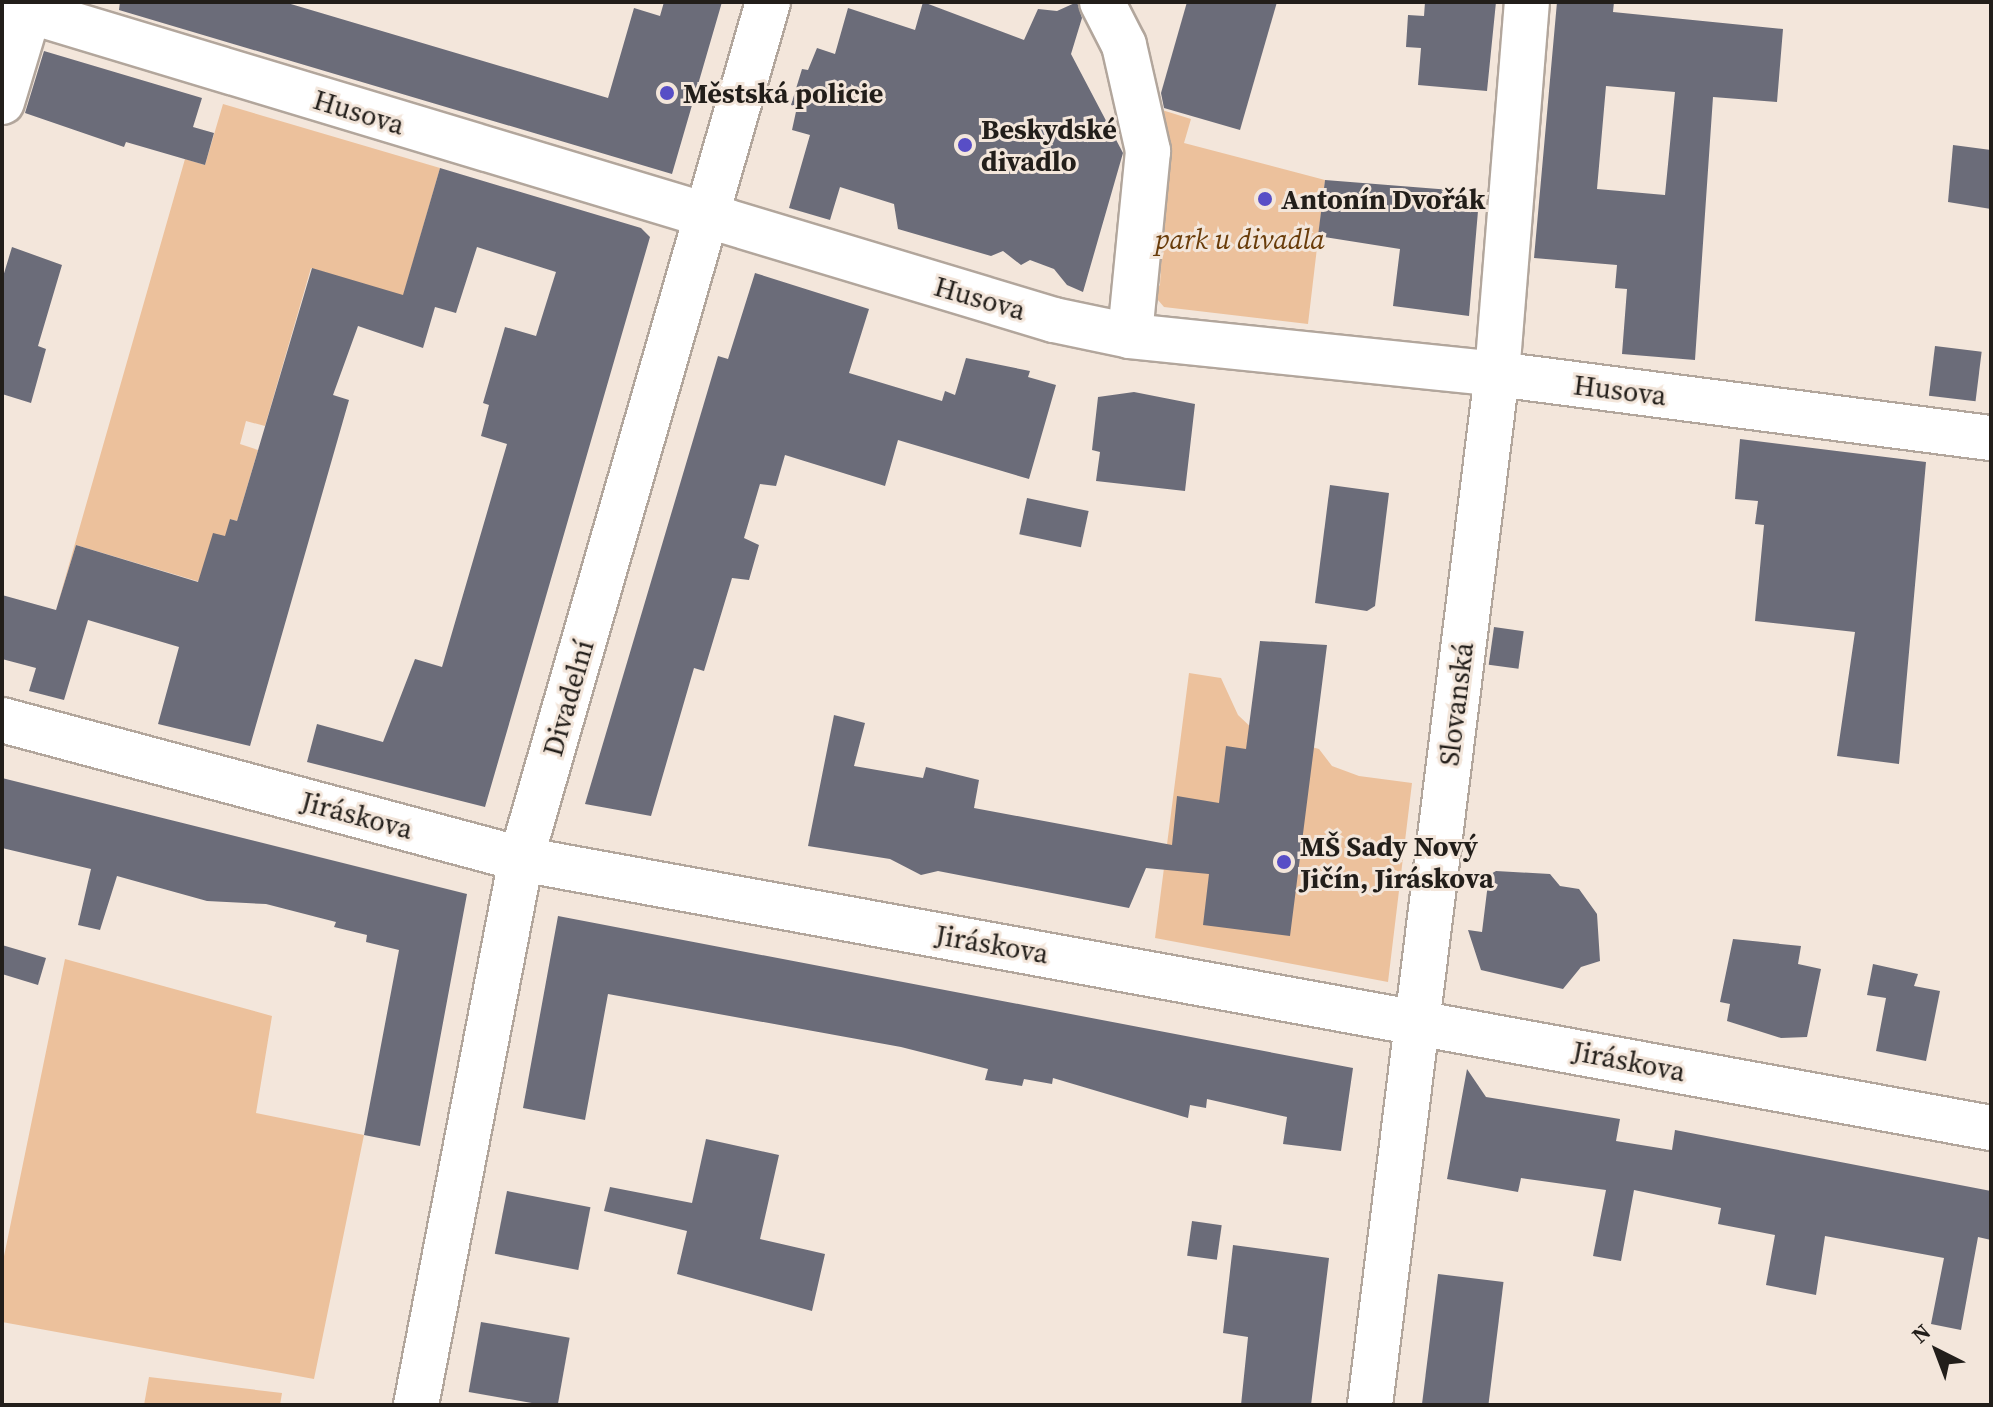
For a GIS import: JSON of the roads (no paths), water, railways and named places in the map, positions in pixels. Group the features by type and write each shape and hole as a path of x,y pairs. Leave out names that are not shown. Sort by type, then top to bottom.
{"street":[{"name":"Divadelní","path":"416,1405 521,859 768,2"},
{"path":"1102,2 1124,45 1148,151 1130,336"},
{"name":"Slovanská","path":"1370,1405 1497,374 1527,2"},
{"name":"Husova","path":"21,5 706,217 1054,320 1130,336 1497,374 1991,438"},
{"path":"2,102 21,5"},
{"name":"Jiráskova","path":"2,720 521,859 1991,1128"}],"place":[{"name":"Městská policie","path":"667,93"},
{"name":"Beskydské divadlo","path":"965,145"},
{"name":"Antonín Dvořák","path":"1265,199"},
{"name":"MŠ Sady Nový Jičín, Jiráskova","path":"1284,862"}],"park label":[{"name":"park u divadla","path":"1240,239"}]}
